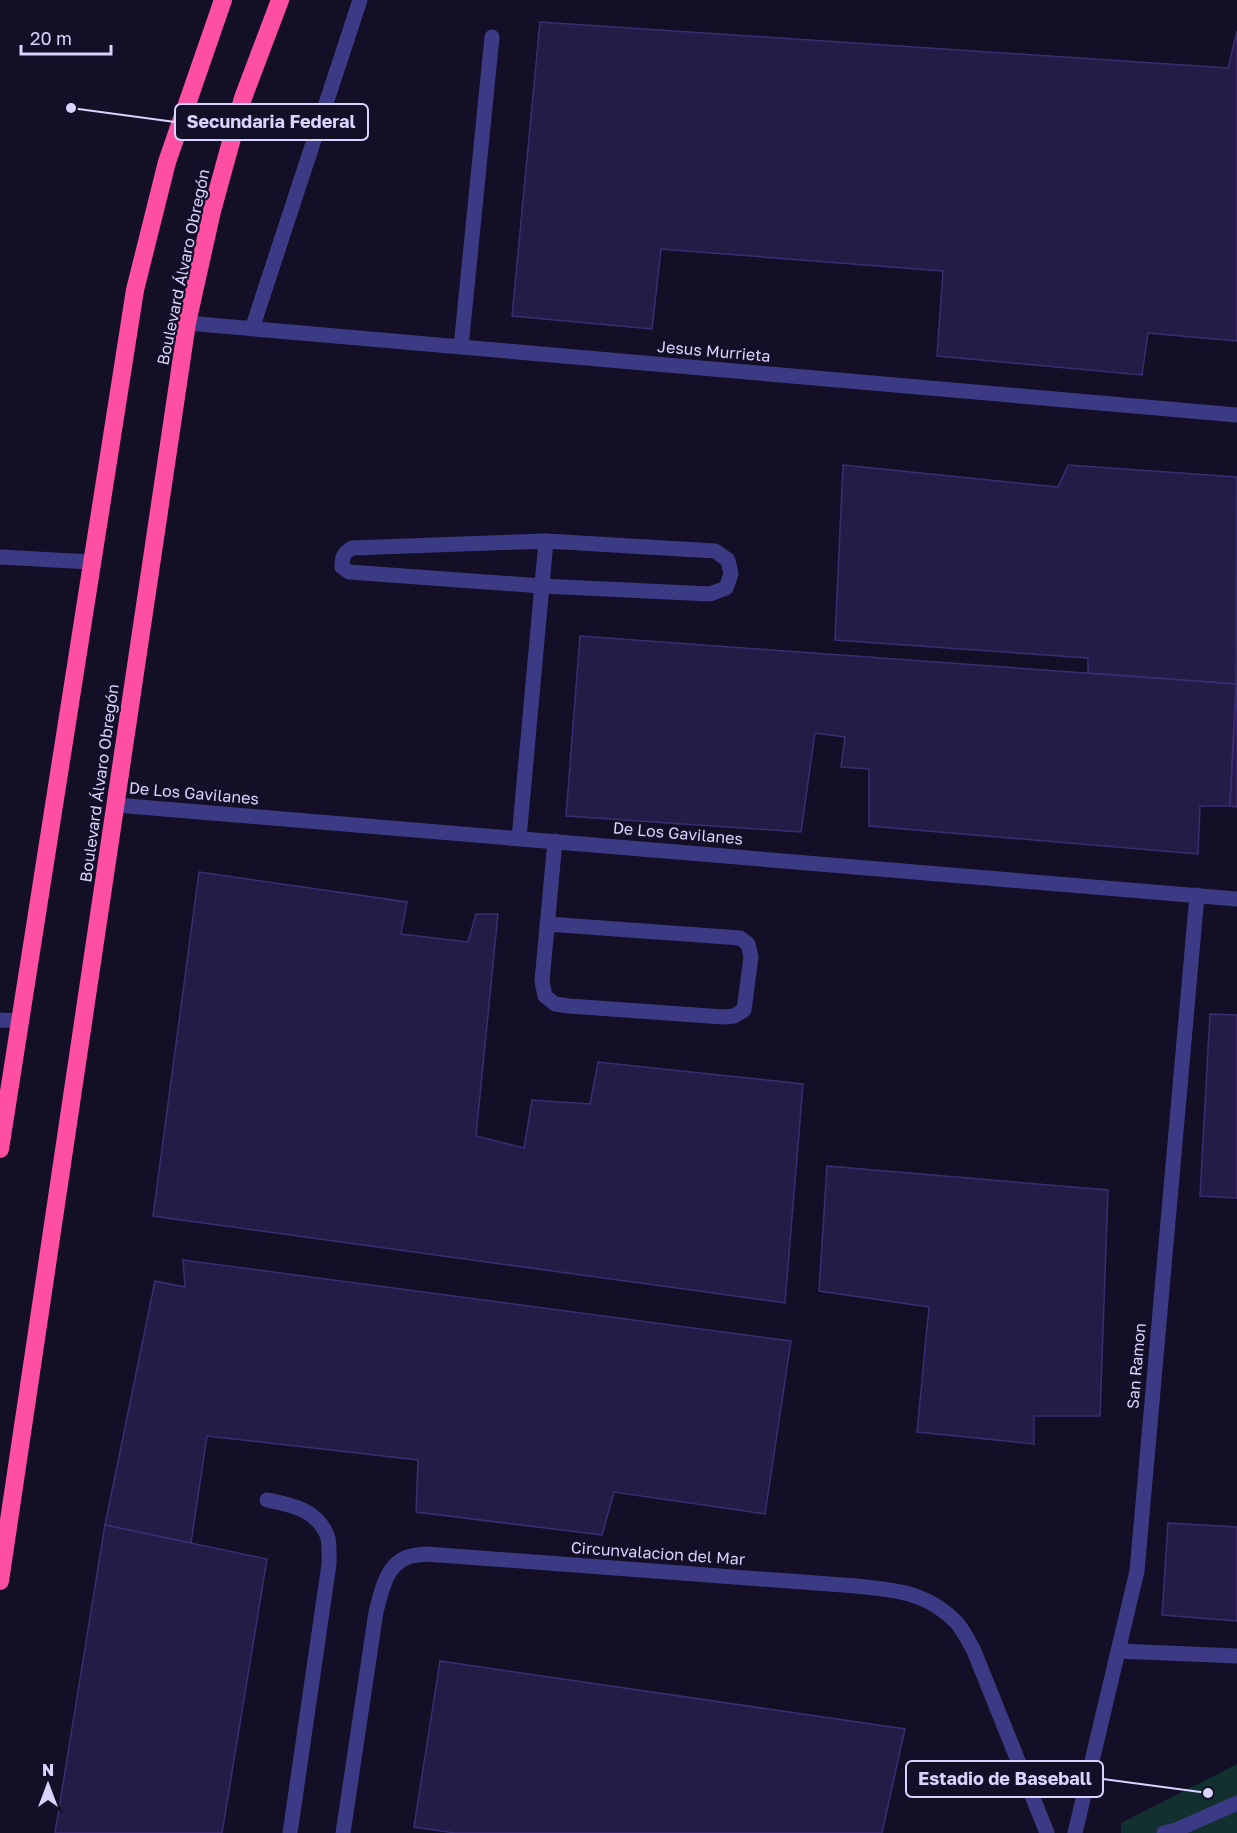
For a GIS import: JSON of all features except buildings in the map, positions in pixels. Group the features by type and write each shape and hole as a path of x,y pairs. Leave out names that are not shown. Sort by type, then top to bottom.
{"highway":[{"path":"0,1149 135,290 167,162 223,0"},
{"name":"Boulevard Álvaro Obregón","path":"0,1581 188,323 212,211 243,98 280,0"}],"lane":[{"path":"252,329 360,0"},
{"path":"461,347 492,36"},
{"name":"Jesus Murrieta","path":"188,323 1237,415"},
{"path":"519,838 546,541"},
{"path":"546,541 715,551 728,560 731,574 726,588 710,594 542,586 349,572 342,567 342,559 346,551 352,548 546,541"},
{"path":"0,557 91,562"},
{"name":"De Los Gavilanes","path":"116,805 1237,899"},
{"path":"547,924 740,938 748,944 751,957 744,1010 734,1016 723,1017 555,1004 545,996 542,981 547,924 555,841"},
{"name":"San Ramon","path":"1076,1833 1137,1571 1197,895"},
{"path":"0,1020 20,1021"},
{"path":"267,1500 297,1506 314,1515 328,1536 329,1564 290,1833"},
{"name":"Circunvalacion del Mar","path":"343,1833 382,1585 391,1570 405,1557 426,1554 856,1586 902,1591 933,1603 958,1624 974,1651 1047,1833"},
{"path":"1118,1651 1237,1656"},
{"path":"1164,1833 1237,1803"}],"green space":[{"path":"1237,1764 1237,1833 1121,1833 1121,1823"}],"place":[{"name":"Secundaria Federal","path":"71,108"},
{"name":"Estadio de Baseball","path":"1208,1793"}]}
